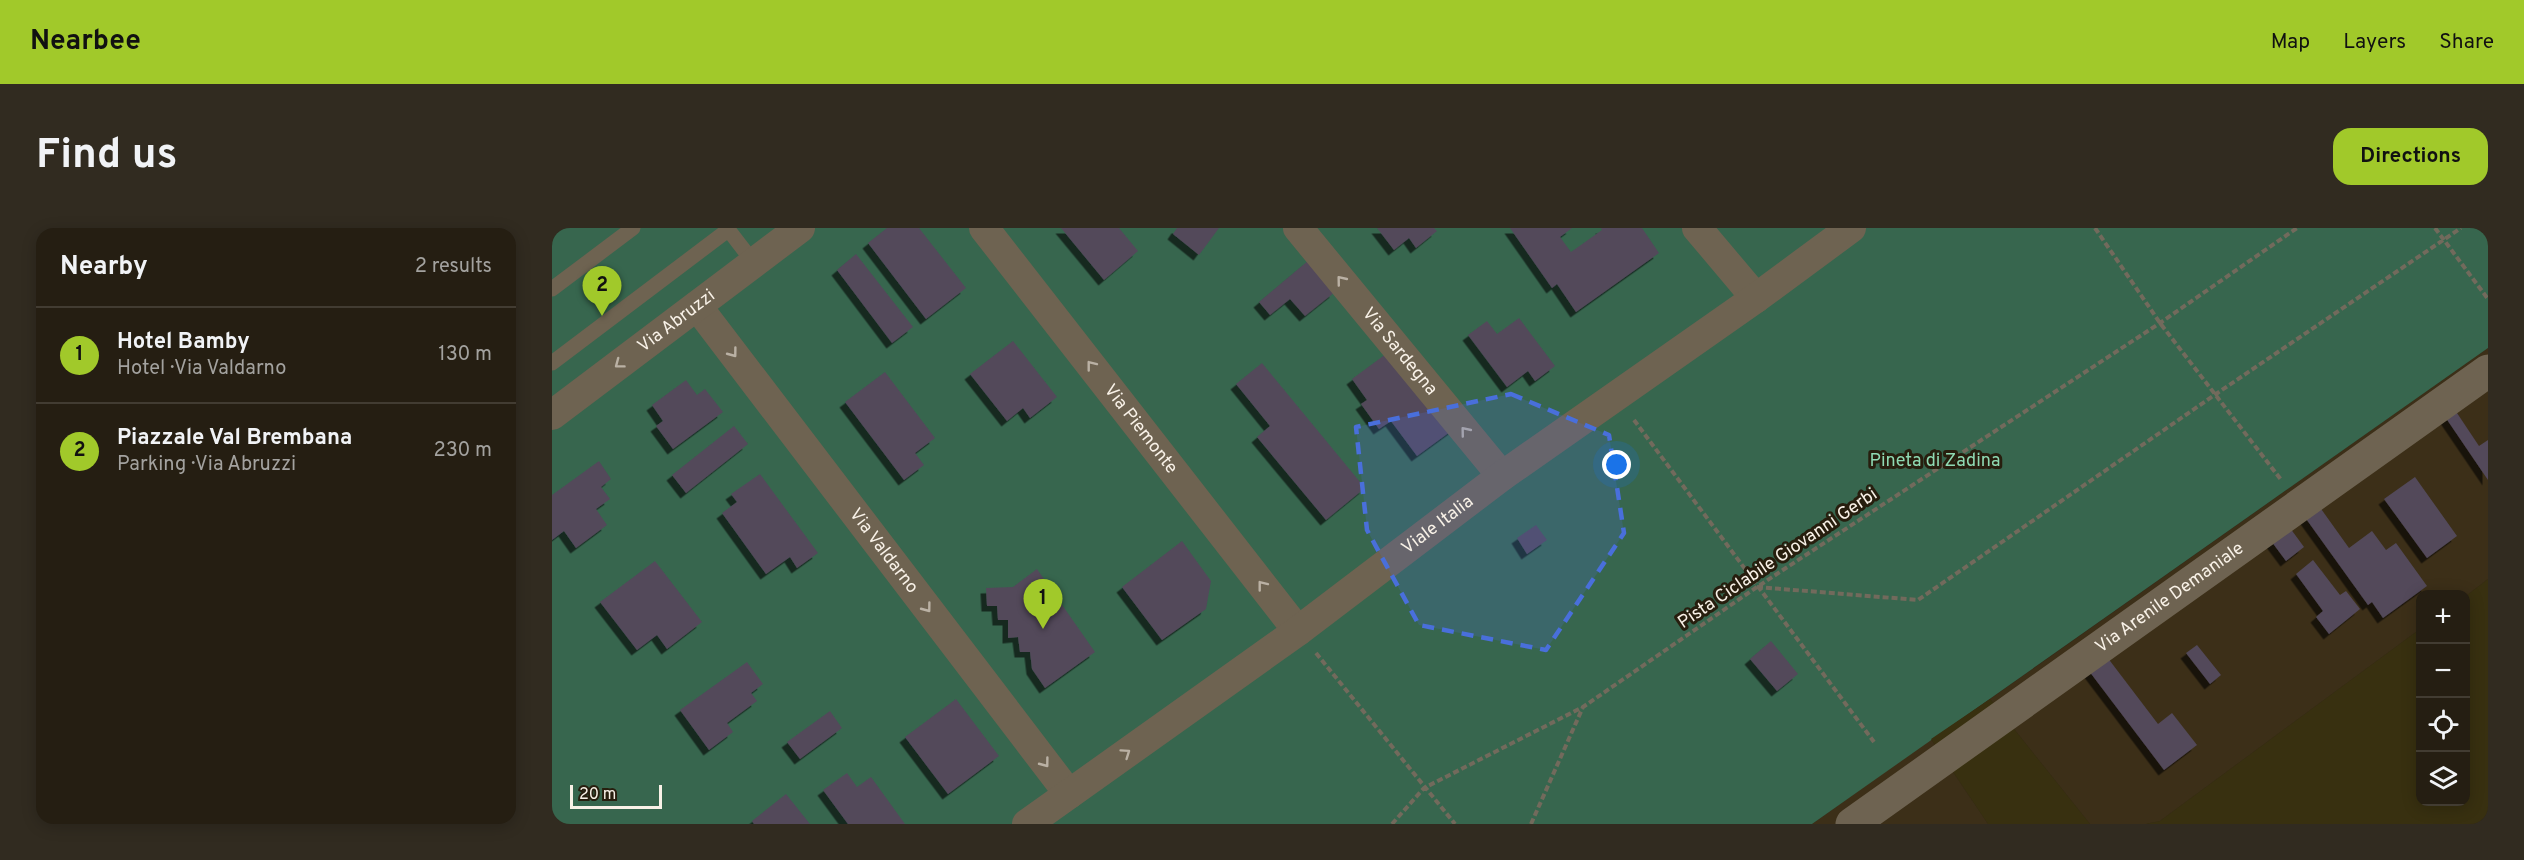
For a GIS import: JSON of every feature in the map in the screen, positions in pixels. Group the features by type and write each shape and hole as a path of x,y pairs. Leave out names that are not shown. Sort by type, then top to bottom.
{"street":[{"name":"Via Abruzzi","path":"552,415 800,228"},
{"name":"Via Piemonte","path":"984,228 1298,631"},
{"name":"Via Sardegna","path":"1298,228 1502,476"},
{"path":"1697,228 1756,298"},
{"name":"Viale Italia","path":"1027,824 1298,631 1502,476 1756,298 1851,228"},
{"name":"Via Valdarno","path":"697,306 1069,794"},
{"name":"Via Arenile Demaniale","path":"1852,824 2488,371"}],"lane":[{"path":"552,289 633,228"},
{"path":"552,363 728,229 754,263"}],"path":[{"path":"2095,228 2160,323 2284,484"},
{"name":"Pista Ciclabile Giovanni Gerbi","path":"1392,824 1424,788 1583,707 1757,587 2160,323 2297,228"},
{"path":"2435,228 2488,299"},
{"path":"1757,587 1918,600 2461,228"},
{"path":"1616,397 1874,742"},
{"path":"1298,631 1455,824"},
{"path":"1532,824 1583,707"}],"highlighted area":[{"path":"1511,394 1609,435 1624,533 1546,650 1419,625 1367,530 1356,427"}],"shaded area":[{"path":"2488,348 2488,579 2470,593 2470,590 2416,590 2416,632 2160,821 2146,824 2090,824 1990,699"},
{"path":"1931,739 1988,824 1812,824"}],"green space":[{"name":"Pineta di Zadina","path":"552,228 2488,228 2488,348 1812,824 552,824"}],"sand":[{"path":"2488,579 2488,824 2146,824 2160,821 2416,632 2416,806 2470,806 2470,593"},
{"path":"1990,699 2090,824 1988,824 1931,739"}],"building":[{"path":"887,228 919,228 966,288 926,319 868,243"},
{"path":"1061,228 1119,228 1138,251 1104,280"},
{"path":"1177,228 1219,228 1199,255 1173,234"},
{"path":"1377,228 1434,228 1437,231 1416,248 1409,238 1394,250"},
{"path":"1510,228 1572,228 1560,237 1571,252 1602,230 1601,228 1642,228 1659,253 1576,312 1557,284 1552,288"},
{"path":"856,254 913,327 892,343 837,270"},
{"path":"1309,260 1335,292 1305,316 1290,299 1270,315 1259,302"},
{"path":"1519,318 1555,366 1535,381 1528,371 1507,387 1468,335 1487,321 1497,334"},
{"path":"1013,341 1057,397 1030,418 1023,408 1007,421 970,374"},
{"path":"1394,348 1454,429 1417,456 1391,421 1379,429 1361,404 1367,400 1352,379"},
{"path":"1262,363 1365,488 1326,520 1257,437 1270,426 1236,384"},
{"path":"885,372 935,438 915,453 924,465 904,480 845,402"},
{"path":"686,380 697,395 705,389 723,412 673,449 656,426 663,421 652,405"},
{"path":"2443,392 2479,446 2488,440 2488,480 2433,399"},
{"path":"734,426 748,444 686,493 672,475"},
{"path":"599,461 611,479 601,487 610,499 596,509 607,525 576,548 564,531 552,540 552,495"},
{"path":"760,474 818,553 797,568 790,557 766,574 722,513 737,502 731,494"},
{"path":"2415,477 2457,536 2427,558 2384,499"},
{"path":"2314,499 2349,548 2372,531 2386,550 2396,543 2427,586 2422,590 2416,590 2416,594 2383,618 2372,602 2368,605 2299,509"},
{"path":"2279,513 2304,547 2286,561 2260,526"},
{"path":"1536,525 1547,540 1527,554 1517,538"},
{"path":"1182,541 1211,581 1206,609 1162,640 1122,587"},
{"path":"2313,560 2340,595 2346,591 2360,609 2329,634 2316,617 2323,611 2296,574"},
{"path":"655,561 702,622 667,649 657,635 637,650 600,602"},
{"path":"1037,569 1095,652 1045,688 1032,669 1030,652 1020,652 1018,637 1008,638 1008,620 998,620 997,606 987,606 986,588 1013,587"},
{"path":"1771,641 1798,674 1777,691 1750,659"},
{"path":"2197,645 2221,675 2210,684 2186,653"},
{"path":"2104,653 2158,724 2172,713 2197,745 2164,770 2086,667"},
{"path":"747,662 763,684 751,693 757,701 727,723 733,732 709,750 680,710"},
{"path":"956,699 999,756 948,794 905,737"},
{"path":"830,711 842,728 800,759 787,742"},
{"path":"847,773 857,787 871,777 905,824 848,824 823,790"},
{"path":"786,794 810,824 754,824 752,821"}],"place":[{"name":"Piazzale Val Brembana","path":"602,316"},
{"name":"Hotel Bamby","path":"1043,629"}]}
